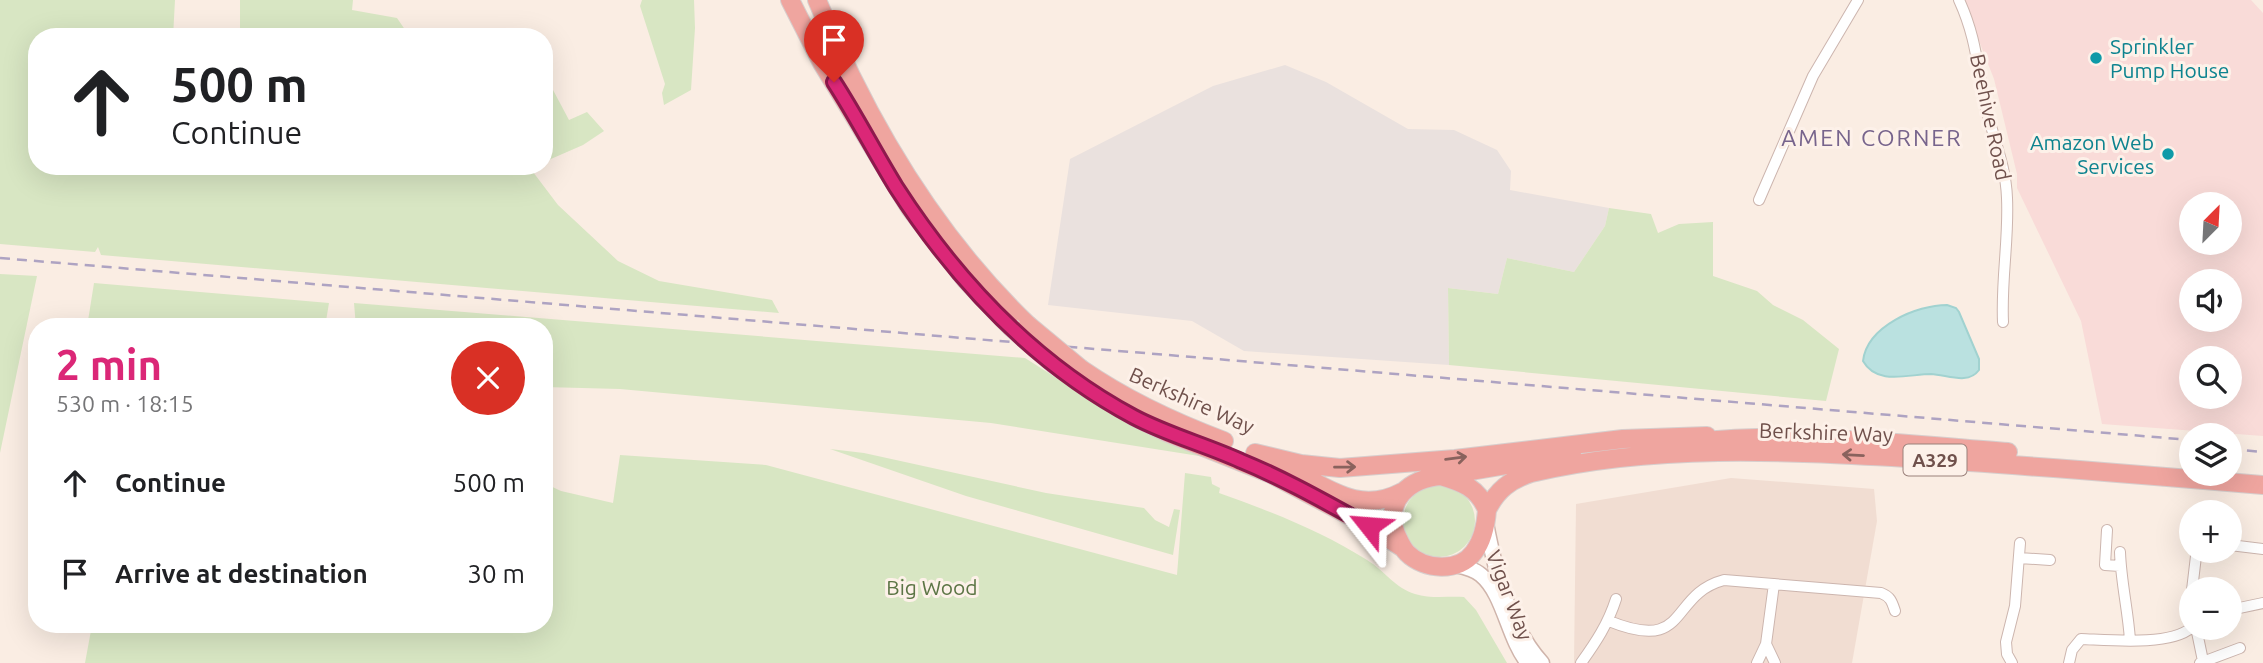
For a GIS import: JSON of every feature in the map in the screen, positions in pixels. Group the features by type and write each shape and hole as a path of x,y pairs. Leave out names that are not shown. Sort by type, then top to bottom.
{"highway":[{"name":"A329","path":"790,0 808,39 858,120"},
{"path":"803,0 858,120"},
{"path":"817,0 851,78"},
{"name":"A329","path":"828,0 851,78"},
{"name":"Berkshire Way","path":"851,78 888,148 931,214 1019,326 1055,365 1133,416 1168,433 1271,474 1369,526 1403,548"},
{"name":"Berkshire Way","path":"858,120 896,186 929,234 966,280 1019,326 1081,369 1159,415 1255,453 1356,501 1378,501 1402,492"},
{"name":"A329","path":"1255,453 1301,464 1340,468 1433,461 1623,439 1692,435 1734,438"},
{"name":"Berkshire Way","path":"1441,476 1590,452 1734,438 1857,441 2179,466"},
{"name":"Berkshire Way","path":"1486,516 1495,495 1507,483 1531,473 1645,456 1705,452 1779,452 1996,463 2263,485"},
{"path":"2242,472 2263,473"},
{"name":"A329","path":"1402,492 1417,481 1441,476"},
{"path":"1441,476 1458,481 1475,491 1486,516"},
{"path":"1402,492 1395,504 1393,519 1403,548"},
{"name":"A329","path":"1403,548 1414,559 1427,565 1455,565 1474,552 1486,516"}],"street":[{"path":"1759,201 1814,76 1858,0"},
{"name":"Beehive Road","path":"1959,0 1974,36 1985,103 2004,171 2007,198 2003,322"},
{"name":"Vigar Way","path":"1486,516 1494,561 1510,606 1525,640 1542,663"},
{"path":"2107,530 2105,565 2120,566"},
{"path":"2012,663 2007,654 2006,642 2015,606 2020,543"},
{"path":"2242,546 2263,549"},
{"path":"2120,552 2130,640"},
{"path":"2019,558 2050,560"},
{"name":"Vigar Way","path":"1455,565 1477,572 1488,583 1514,641 1528,663"},
{"path":"1609,621 1640,630 1658,631 1674,622 1695,595 1706,586 1724,580 1881,593 1892,601 1895,611"},
{"path":"1757,663 1766,644 1774,584"},
{"path":"1581,663 1590,658 1609,621 1616,599"},
{"path":"2242,607 2263,603"},
{"path":"2069,663 2072,650 2081,639 2130,640 2179,635"},
{"path":"2198,640 2202,662 2240,648"},
{"path":"1766,644 1775,663"}],"shaded area":[{"path":"1963,0 2251,0 2263,13 2263,436 2242,434 2242,423 2179,423 2179,430 2102,424 2081,321 2017,188 2017,174 1994,79"},
{"path":"1285,65 1326,82 1408,129 1454,130 1497,150 1511,171 1510,190 1609,208 1605,226 1574,272 1507,258 1498,294 1448,288 1449,365 1244,351 1192,321 1048,305 1070,159 1213,86"},
{"path":"1731,478 1874,489 1877,521 1852,663 1574,663 1576,504"}],"green space":[{"path":"0,0 175,0 173,28 28,28 28,175 535,175 558,205 618,261 659,281 772,300 779,313 101,255 98,247 95,252 0,244"},
{"path":"240,0 353,0 352,10 397,18 404,28 240,28"},
{"path":"642,0 694,0 691,90 664,105 662,93 665,84 640,6"},
{"path":"553,90 569,120 587,112 604,131 583,145 553,158"},
{"path":"1609,208 1651,214 1658,233 1679,224 1713,222 1713,276 1757,291 1773,305 1803,320 1839,349 1826,401 1449,365 1448,288 1498,294 1507,258 1574,272 1605,226"},
{"path":"0,274 37,276 28,318 0,453"},
{"path":"94,283 329,303 326,318 88,318"},
{"path":"354,303 537,318 355,318"},
{"path":"553,319 1025,358 1132,426 1218,459 991,423 620,389 553,387"},
{"path":"830,449 864,453 1046,493 1144,508 1155,520 1169,527 1174,509 1180,510 1173,555 966,496"},
{"name":"Big Wood","path":"620,455 766,465 1177,575 1185,473 1211,477 1212,484 1220,488 1219,493 1276,514 1332,540 1367,560 1408,591 1427,596 1464,597 1476,610 1507,663 85,663 91,633 553,633 553,487 613,503"},
{"path":"1446,485 1465,495 1473,507 1473,535 1465,547 1453,555 1432,557 1413,547 1405,535 1403,514 1413,495 1425,487"}],"water":[{"path":"1947,305 1959,312 1979,359 1979,370 1974,375 1963,378 1931,374 1885,376 1876,374 1863,361 1874,337 1895,320 1908,313"}],"railway":[{"path":"0,258 2179,439"},
{"path":"2242,450 2263,452"}],"place":[{"name":"Sprinkler Pump House","path":"2096,58"},
{"name":"Amazon Web Services","path":"2168,154"}],"district":[{"name":"AMEN CORNER","path":"1872,137"}],"route":[{"path":"834,82 896,186 929,234 981,297 1037,351 1133,416 1168,433 1271,474 1369,526"}]}
